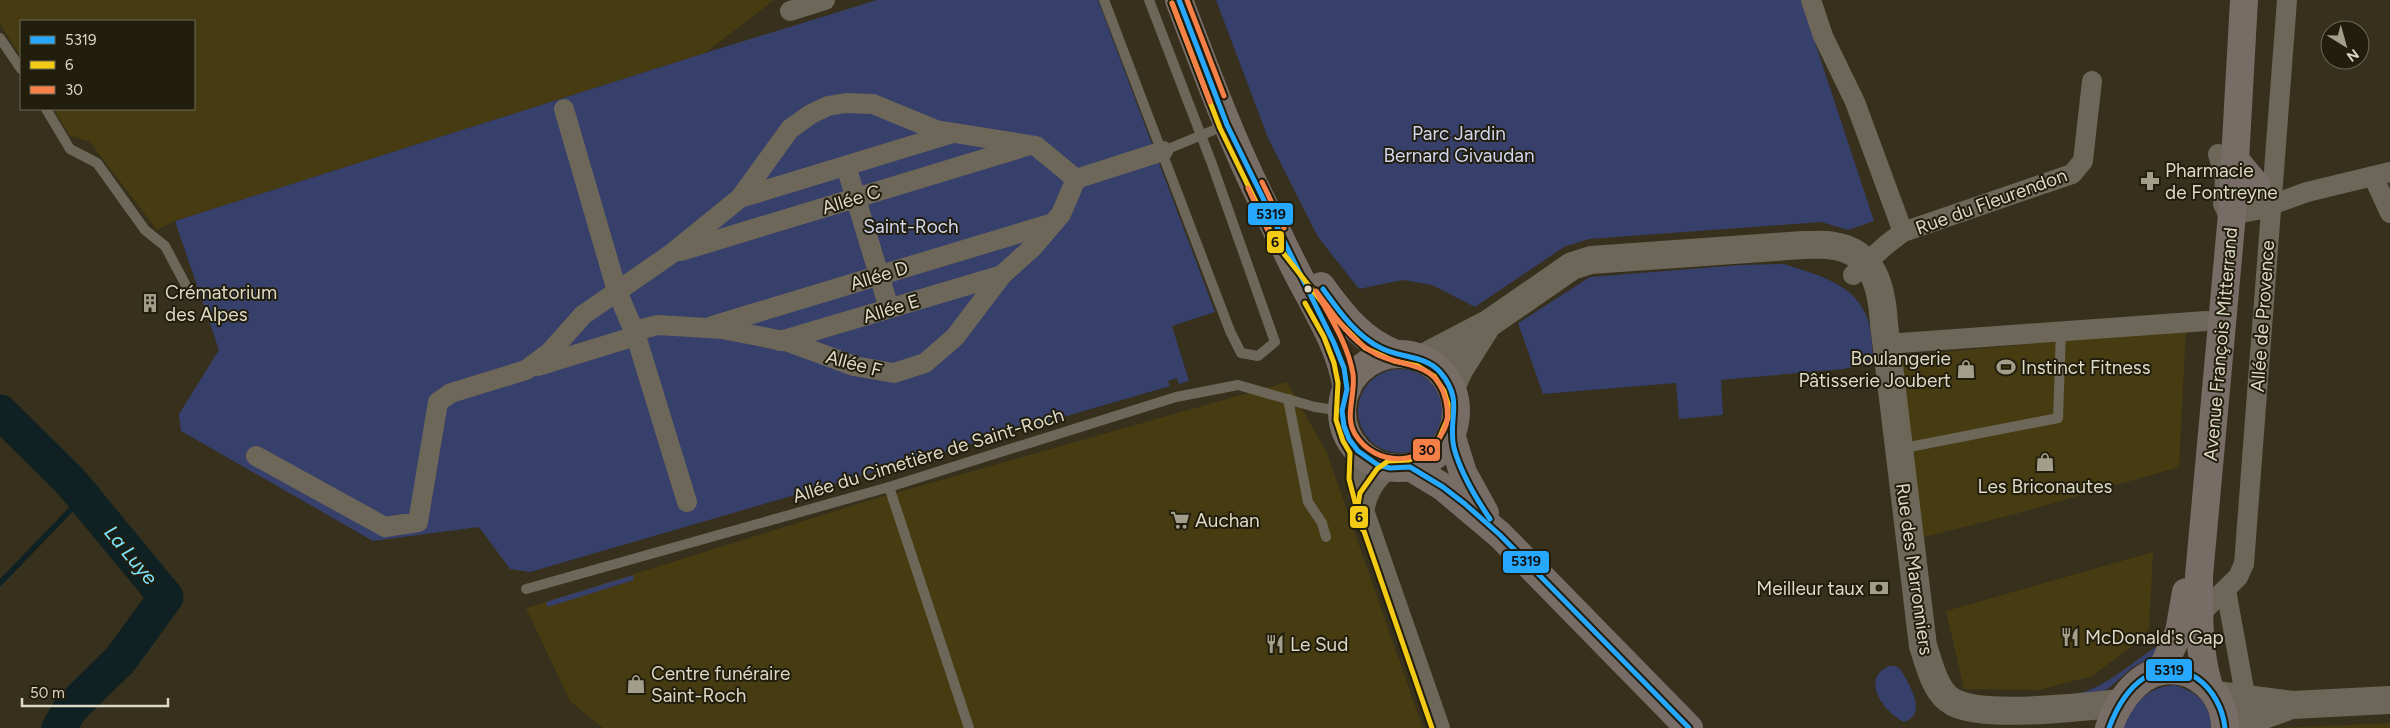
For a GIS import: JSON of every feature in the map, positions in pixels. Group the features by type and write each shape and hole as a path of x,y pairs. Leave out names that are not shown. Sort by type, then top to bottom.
{"main road":[{"path":"1179,0 1227,125 1306,290 1327,325 1344,368 1344,426 1349,439 1367,459 1400,468 1443,487 1500,535 1689,728"},
{"name":"Avenue François Mitterrand","path":"2225,728 2223,709 2213,691 2202,659 2199,576 2212,420 2243,202 2227,157 2229,0"},
{"name":"Avenue François Mitterrand","path":"2227,157 2244,0"},
{"path":"2227,157 2243,202"},
{"name":"Avenue François Mitterrand","path":"2161,671 2179,632 2184,611 2206,321 2243,202"},
{"path":"1284,241 1354,328 1370,342 1439,370 1451,388 1455,403 1455,419 1451,434 1444,446 1434,456 1400,468"},
{"path":"1344,400 1355,375 1366,364 1380,358 1408,356"},
{"path":"1451,434 1463,472 1500,535"},
{"path":"2108,728 2120,703 2137,683 2161,671 2189,674 2199,678 2213,691"}],"street":[{"path":"790,11 825,0"},
{"path":"1811,0 1823,36 1855,102 1904,232"},
{"name":"Allée de Provence","path":"2199,615 2238,577 2244,564 2243,202 2287,0"},
{"name":"Rue du Fleurendon","path":"1860,270 1886,245 1904,232 2072,174 2083,161 2092,81"},
{"path":"526,370 550,352 583,315 671,254 740,198 790,129 811,114 828,106 846,103 873,104 936,130 1036,146 1076,179 1163,151"},
{"path":"564,109 617,291 635,334 687,502"},
{"path":"740,198 955,133"},
{"name":"Allée C","path":"671,254 1032,145"},
{"path":"846,166 889,308"},
{"path":"2243,202 2307,192 2381,174 2390,213"},
{"name":"Allée F","path":"256,456 385,527 418,522 438,402 451,393 635,334 658,324 722,329 780,341 854,366 894,373 925,363 955,337 1002,274 1033,247 1061,214 1076,179"},
{"name":"Allée D","path":"705,328 1054,222"},
{"name":"Rue des Marronniers","path":"1408,356 1488,324 1572,266 1592,260 1788,246 1860,270 1885,334 1923,646 1931,670 1941,690 1952,702 1971,709 2057,709 2120,703"},
{"name":"Allée E","path":"780,341 1002,274"},
{"path":"1885,334 2061,331 2206,321"},
{"name":"Rue des Marronniers","path":"1451,388 1466,357 1488,324"},
{"path":"1358,451 1356,478 1364,512 1440,728"},
{"path":"1364,512 1367,496 1382,474 1400,468"},
{"path":"2226,590 2246,700"},
{"path":"2213,691 2246,700 2292,705 2390,700"},
{"path":"2237,728 2250,720 2292,705"},
{"name":"Rue des Marronniers","path":"2057,709 2080,721 2087,728"}],"lane":[{"path":"1104,0 1230,331 1241,353 1258,356 1275,342 1149,0"},
{"path":"0,38 20,68"},
{"path":"47,110 70,149 97,163 145,230 165,246 190,293"},
{"path":"1163,151 1227,125"},
{"path":"1898,449 2058,418 2061,331"},
{"name":"Allée du Cimetière de Saint-Roch","path":"526,589 889,487 1176,397 1238,385 1288,399 1344,400"},
{"path":"1288,399 1308,502 1322,524 1326,537"},
{"path":"889,487 969,728"}],"shaded area":[{"path":"0,0 774,0 705,53 175,221 157,230 89,141 70,136 54,110 195,110 195,20 20,20 20,55 0,24"},
{"path":"2186,329 2179,467 2015,514 1921,538 1902,356"},
{"path":"1287,382 1327,453 1423,728 603,728 570,701 526,608 867,501"},
{"path":"2153,552 2149,629 2142,639 2092,676 2040,690 1964,689 1946,611"},
{"path":"2390,723 2390,728 2276,728"}],"green space":[{"name":"Saint-Roch","path":"877,0 1098,0 1215,312 1172,326 1189,381 1179,384 1177,378 1168,381 1170,386 530,572 510,569 479,527 373,541 181,431 179,414 219,350 175,221"},
{"name":"Parc Jardin Bernard Givaudan","path":"1216,0 1801,0 1874,221 1848,230 1821,222 1589,239 1564,247 1475,307 1432,285 1403,280 1359,289 1318,237 1268,138"},
{"path":"1784,264 1834,282 1854,297 1862,307 1868,320 1874,363 1843,369 1721,380 1723,415 1679,419 1676,383 1543,394 1518,323 1590,277 1740,265"},
{"path":"1400,369 1416,372 1430,381 1439,395 1442,411 1439,427 1430,441 1416,450 1400,453 1384,450 1370,441 1361,427 1358,411 1361,395 1370,381 1384,372"},
{"path":"633,575 634,580 548,607 546,602"},
{"path":"2164,642 2154,656 2133,667 2109,688 2100,693 2073,695 2098,686"},
{"path":"1889,666 1895,666 1900,669 1915,698 1915,712 1911,718 1904,722 1889,711 1878,696 1876,679 1880,672"},
{"path":"2175,685 2191,692 2201,700 2208,712 2212,728 2123,728 2137,704 2149,693 2165,686"}],"waterway":[{"name":"La Luye","path":"0,412 71,482 166,597 120,660 70,709 59,728"},
{"path":"0,583 83,497"}],"transit line":[{"name":"5319","path":"1179,0 1227,125 1334,343 1344,368 1347,389 1342,411 1344,426 1349,439 1358,451 1378,465 1390,468 1410,467 1443,487 1465,504 1500,535 1689,728"},
{"name":"30","path":"1187,0 1224,96"},
{"name":"6","path":"1172,3 1220,128 1277,245 1332,315 1365,348 1394,361 1418,366 1434,376 1444,391 1448,404 1448,418 1438,441 1419,456 1409,460 1388,461 1377,469 1360,493 1357,511 1432,728"},
{"name":"30","path":"1172,3 1210,102"},
{"name":"30","path":"1262,182 1284,228"},
{"name":"30","path":"1248,188 1270,235"},
{"name":"5319","path":"1323,289 1356,330 1372,343 1388,351 1427,362 1440,372 1452,392 1454,401 1452,438 1460,467 1490,519"},
{"name":"30","path":"1316,291 1340,323 1361,344 1380,356 1425,370 1434,377 1441,387 1447,405 1447,423 1436,442 1425,451 1400,459 1387,457 1375,453 1364,445 1355,434 1350,420 1353,382 1351,363 1338,331 1316,291"},
{"name":"6","path":"1305,303 1324,337 1334,363 1338,383 1336,420 1343,441 1350,453 1349,479 1362,529"},
{"name":"5319","path":"2109,728 2122,700 2132,688 2144,678 2159,671 2173,670 2186,673 2198,679 2208,688 2222,714 2225,728"}],"place":[{"name":"Pharmacie de Fontreyne","path":"2150,181"},
{"name":"Crématorium des Alpes","path":"150,303"},
{"name":"Instinct Fitness","path":"2006,367"},
{"name":"Boulangerie Pâtisserie Joubert","path":"1966,369"},
{"name":"Les Briconautes","path":"2045,462"},
{"name":"Auchan","path":"1180,520"},
{"name":"Meilleur taux","path":"1879,588"},
{"name":"McDonald's Gap","path":"2070,637"},
{"name":"Le Sud","path":"1275,644"},
{"name":"Centre funéraire Saint-Roch","path":"636,684"}]}
